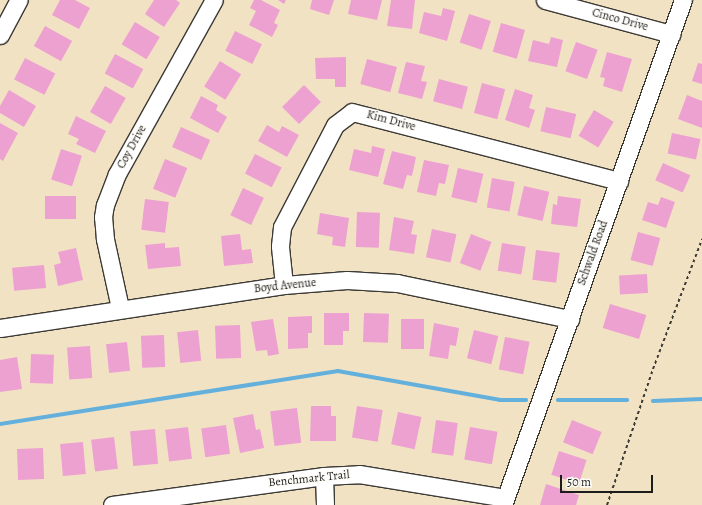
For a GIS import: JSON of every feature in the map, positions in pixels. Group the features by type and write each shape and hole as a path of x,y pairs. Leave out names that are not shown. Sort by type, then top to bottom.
{"street":[{"path":"1,33 19,0"},
{"name":"Coy Drive","path":"120,308 105,239 103,217 105,205 117,174 214,0"},
{"name":"Cinco Drive","path":"545,0 671,34"},
{"name":"Schwald Road","path":"504,502 683,0"},
{"name":"Kim Drive","path":"284,285 280,246 282,227 335,125 352,112 619,181"},
{"name":"Boyd Avenue","path":"0,328 120,308 284,285 347,280 398,283 570,319"},
{"name":"Benchmark Trail","path":"112,505 139,503 324,476 359,474 504,502"},
{"path":"324,476 326,505"}],"path":[{"path":"607,505 653,369 702,239"}],"building":[{"path":"60,0 75,0 90,8 79,29 52,15"},
{"path":"154,0 176,0 180,3 164,27 145,14"},
{"path":"254,0 261,0 280,10 274,23 278,25 272,37 249,25 256,11 250,8"},
{"path":"278,0 286,0 284,4"},
{"path":"312,0 334,0 329,15 310,9"},
{"path":"351,0 382,0 377,20 348,14"},
{"path":"391,0 415,0 412,29 387,26"},
{"path":"443,8 455,11 447,41 419,33 424,12 441,16"},
{"path":"469,14 491,21 482,50 460,43"},
{"path":"135,22 160,37 146,59 122,44"},
{"path":"501,23 525,30 517,59 493,52"},
{"path":"45,26 72,41 61,61 34,46"},
{"path":"235,31 262,44 252,64 225,51"},
{"path":"551,37 563,40 557,67 528,61 533,40 549,44"},
{"path":"576,42 598,50 587,79 565,71"},
{"path":"607,52 632,59 622,92 603,86 605,78 600,77"},
{"path":"115,54 143,69 133,88 105,73"},
{"path":"346,57 346,87 335,87 335,79 316,79 315,58"},
{"path":"25,58 55,73 44,95 14,79"},
{"path":"367,59 397,67 390,92 360,84"},
{"path":"220,61 241,74 225,100 204,86"},
{"path":"406,62 425,66 421,81 427,82 422,99 398,93"},
{"path":"698,63 702,64 702,84 692,81"},
{"path":"439,79 468,87 462,109 433,101"},
{"path":"482,83 505,89 497,119 474,113"},
{"path":"304,85 321,102 299,124 282,107"},
{"path":"105,86 126,98 111,124 90,112"},
{"path":"515,89 533,95 529,108 535,110 529,128 505,120"},
{"path":"9,90 36,106 24,127 0,113 0,106"},
{"path":"687,95 702,101 702,128 678,119"},
{"path":"201,96 218,105 216,110 227,117 218,133 190,118"},
{"path":"546,107 576,114 571,138 540,131"},
{"path":"594,110 614,122 598,148 579,136"},
{"path":"76,116 106,131 95,153 76,144 79,139 68,134"},
{"path":"0,123 18,133 3,161 0,159"},
{"path":"267,125 279,132 282,126 299,135 287,157 258,141"},
{"path":"181,127 210,140 201,160 172,147"},
{"path":"672,133 700,139 696,160 668,154"},
{"path":"372,146 385,149 378,177 349,170 354,149 371,153"},
{"path":"61,149 82,156 72,186 51,179"},
{"path":"392,151 416,157 412,176 407,175 403,189 383,184"},
{"path":"255,154 282,168 272,187 245,174"},
{"path":"165,159 187,168 175,198 153,189"},
{"path":"424,160 449,165 445,184 439,183 436,196 417,192"},
{"path":"663,163 690,175 683,193 655,180"},
{"path":"458,168 483,174 477,203 451,197"},
{"path":"492,178 515,182 509,212 487,208"},
{"path":"524,186 549,192 543,221 517,215"},
{"path":"243,188 264,198 251,225 230,215"},
{"path":"45,196 76,196 76,219 45,219"},
{"path":"558,196 581,199 577,227 551,224 553,204 557,205"},
{"path":"661,197 675,202 666,228 642,220 648,202 658,205"},
{"path":"145,199 169,202 165,233 141,230"},
{"path":"357,212 380,213 379,248 356,247"},
{"path":"320,213 349,218 345,247 332,245 333,237 317,234"},
{"path":"394,217 414,221 411,234 417,235 414,254 389,250"},
{"path":"432,229 456,234 450,263 426,257"},
{"path":"638,232 660,238 653,266 630,260"},
{"path":"240,234 242,250 251,249 253,263 224,266 221,236"},
{"path":"471,234 492,242 480,271 460,263"},
{"path":"165,243 165,248 179,247 181,266 148,269 145,245"},
{"path":"502,243 526,247 521,274 498,271"},
{"path":"76,248 83,280 58,286 54,265 61,263 58,252"},
{"path":"536,250 560,253 556,283 532,280"},
{"path":"44,265 46,288 14,291 12,268"},
{"path":"647,274 648,293 620,294 619,275"},
{"path":"610,304 646,315 639,339 603,328"},
{"path":"324,313 349,313 349,331 343,331 343,345 324,345"},
{"path":"364,313 389,314 388,343 363,342"},
{"path":"312,316 312,333 308,333 308,348 288,349 288,317"},
{"path":"273,319 279,354 268,356 267,350 256,351 251,322"},
{"path":"401,319 424,319 424,349 401,349"},
{"path":"434,323 459,328 456,346 450,345 448,359 429,356"},
{"path":"240,325 241,358 216,359 215,326"},
{"path":"198,330 201,361 180,363 177,332"},
{"path":"474,330 498,336 491,364 467,358"},
{"path":"164,335 165,367 142,368 141,336"},
{"path":"505,337 530,342 523,374 499,369"},
{"path":"127,342 130,371 109,373 106,344"},
{"path":"90,346 92,378 69,380 67,348"},
{"path":"31,354 54,355 53,384 30,383"},
{"path":"17,357 22,389 0,392 0,360"},
{"path":"311,406 331,406 331,416 336,416 336,441 310,441"},
{"path":"357,406 383,410 378,442 352,438"},
{"path":"297,408 301,443 274,446 270,411"},
{"path":"398,412 421,417 415,449 391,444"},
{"path":"253,414 256,430 260,429 264,448 240,453 233,418"},
{"path":"436,420 458,423 453,456 431,453"},
{"path":"572,420 602,432 593,454 563,442"},
{"path":"226,425 230,454 205,457 201,428"},
{"path":"188,427 192,459 169,462 165,430"},
{"path":"470,427 498,432 492,464 464,459"},
{"path":"155,429 158,464 133,466 130,431"},
{"path":"114,437 118,469 95,472 91,440"},
{"path":"83,442 86,474 63,476 60,444"},
{"path":"43,448 44,479 18,480 17,449"},
{"path":"559,451 587,460 579,484 551,475"},
{"path":"546,484 579,495 576,505 540,505"}],"waterway":[{"path":"0,424 338,371 500,400 526,400"},
{"path":"653,401 702,399"},
{"path":"558,400 627,400"}]}
